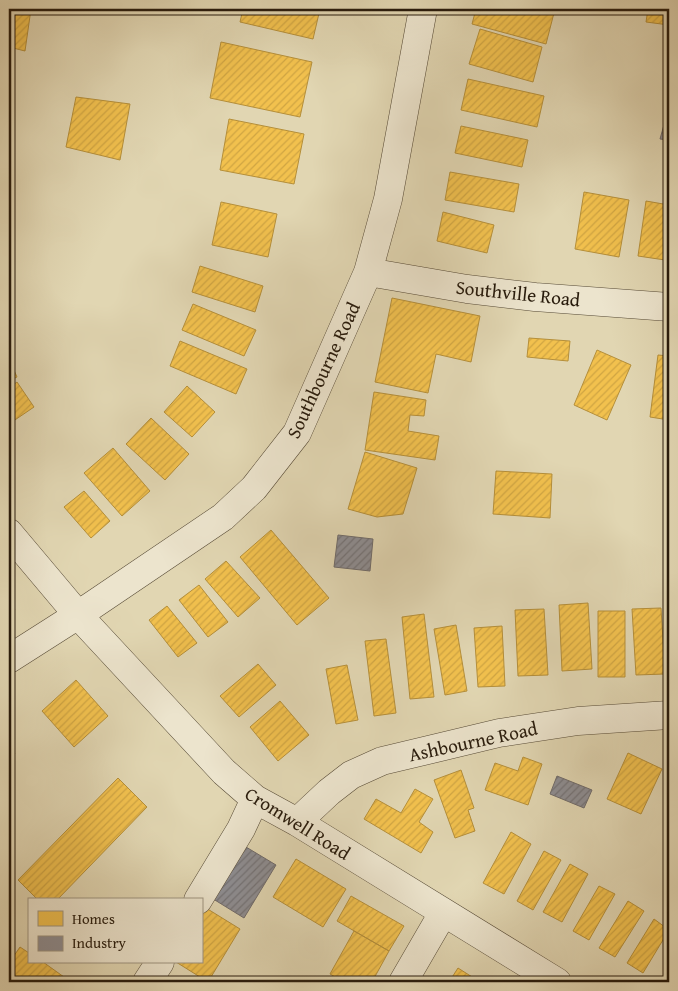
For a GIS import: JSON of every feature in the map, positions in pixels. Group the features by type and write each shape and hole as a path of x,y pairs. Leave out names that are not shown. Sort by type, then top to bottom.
{"street":[{"name":"Southbourne Road","path":"9,658 78,615 223,517 254,488 297,433 368,272 388,200 423,9"},
{"name":"Southville Road","path":"368,272 496,293 669,306"},
{"name":"Cromwell Road","path":"9,533 78,615 224,772 255,799 297,822 443,914 557,982"},
{"name":"Ashbourne Road","path":"297,822 329,792 351,775 382,761 499,733 578,721 669,716"},
{"path":"199,898 241,830 255,799"},
{"path":"403,982 443,914"},
{"path":"148,982 159,964"}],"building: Homes":[{"path":"9,9 31,9 25,51 9,47"},
{"path":"243,9 320,9 313,39 240,22"},
{"path":"476,9 555,9 546,44 472,24"},
{"path":"648,9 669,9 669,25 646,22"},
{"path":"480,29 542,47 533,82 469,64"},
{"path":"221,42 312,62 300,117 210,98"},
{"path":"468,79 544,96 537,127 461,110"},
{"path":"76,97 130,104 120,160 66,147"},
{"path":"229,119 304,134 294,184 220,170"},
{"path":"461,126 528,140 522,167 455,153"},
{"path":"450,172 519,184 514,212 445,200"},
{"path":"584,192 629,200 619,257 575,249"},
{"path":"646,201 669,205 669,233 665,260 638,256"},
{"path":"221,202 277,214 268,257 212,245"},
{"path":"443,212 494,225 487,253 437,241"},
{"path":"200,266 263,286 255,312 192,292"},
{"path":"392,298 480,316 471,362 436,354 428,393 375,382"},
{"path":"193,304 256,330 244,356 182,330"},
{"path":"529,338 570,341 568,361 527,357"},
{"path":"180,341 247,369 236,394 170,366"},
{"path":"597,350 631,365 607,420 574,405"},
{"path":"658,355 669,356 669,420 650,417"},
{"path":"9,359 17,377 9,381"},
{"path":"17,382 34,407 9,424 9,388"},
{"path":"187,386 215,412 192,437 164,412"},
{"path":"374,392 426,400 424,416 410,415 408,431 439,436 435,460 365,450"},
{"path":"151,418 189,454 165,480 126,444"},
{"path":"113,448 150,491 122,516 84,473"},
{"path":"365,452 417,468 403,514 377,517 348,509"},
{"path":"496,471 552,474 550,518 493,514"},
{"path":"84,491 110,521 91,538 64,507"},
{"path":"271,530 329,598 297,625 240,557"},
{"path":"226,561 260,598 238,617 205,579"},
{"path":"199,585 228,622 208,637 179,600"},
{"path":"9,602 15,610 9,615"},
{"path":"588,603 592,669 562,671 559,605"},
{"path":"167,606 197,643 178,657 149,620"},
{"path":"661,608 665,674 636,675 632,609"},
{"path":"544,609 548,675 518,676 515,610"},
{"path":"598,611 625,611 625,677 598,677"},
{"path":"424,614 434,697 410,699 402,617"},
{"path":"456,625 467,691 445,695 434,629"},
{"path":"502,626 505,686 478,687 474,628"},
{"path":"386,639 396,713 374,716 365,641"},
{"path":"258,664 276,685 239,717 220,696"},
{"path":"347,665 358,720 336,724 326,669"},
{"path":"76,680 108,716 74,747 42,711"},
{"path":"280,701 309,735 278,761 250,727"},
{"path":"9,745 15,754 9,758"},
{"path":"628,753 662,769 641,814 607,799"},
{"path":"523,757 542,764 528,805 485,790 495,763 518,771"},
{"path":"461,770 474,808 468,810 475,831 455,838 434,780"},
{"path":"118,778 147,807 59,898 36,898 18,880"},
{"path":"415,789 433,799 419,822 433,832 421,853 364,819 376,799 401,813"},
{"path":"511,832 531,844 504,894 483,883"},
{"path":"544,851 561,860 533,910 517,901"},
{"path":"296,859 346,889 323,927 273,897"},
{"path":"570,864 588,874 562,922 543,912"},
{"path":"599,886 615,894 589,940 573,931"},
{"path":"351,896 404,926 389,951 337,921"},
{"path":"628,901 644,911 615,957 599,948"},
{"path":"206,908 240,929 208,982 179,964 202,964 202,914"},
{"path":"654,919 669,930 643,973 627,963"},
{"path":"354,931 389,951 372,982 344,982 330,974"},
{"path":"20,947 28,952 28,964 46,964 71,982 10,982 9,963"},
{"path":"458,968 480,982 449,982"}],"building: Industry":[{"path":"667,114 669,114 669,140 660,139"},
{"path":"338,535 373,539 370,571 334,567"},
{"path":"557,776 592,790 584,808 550,794"},
{"path":"241,844 276,865 244,918 210,897"}]}
